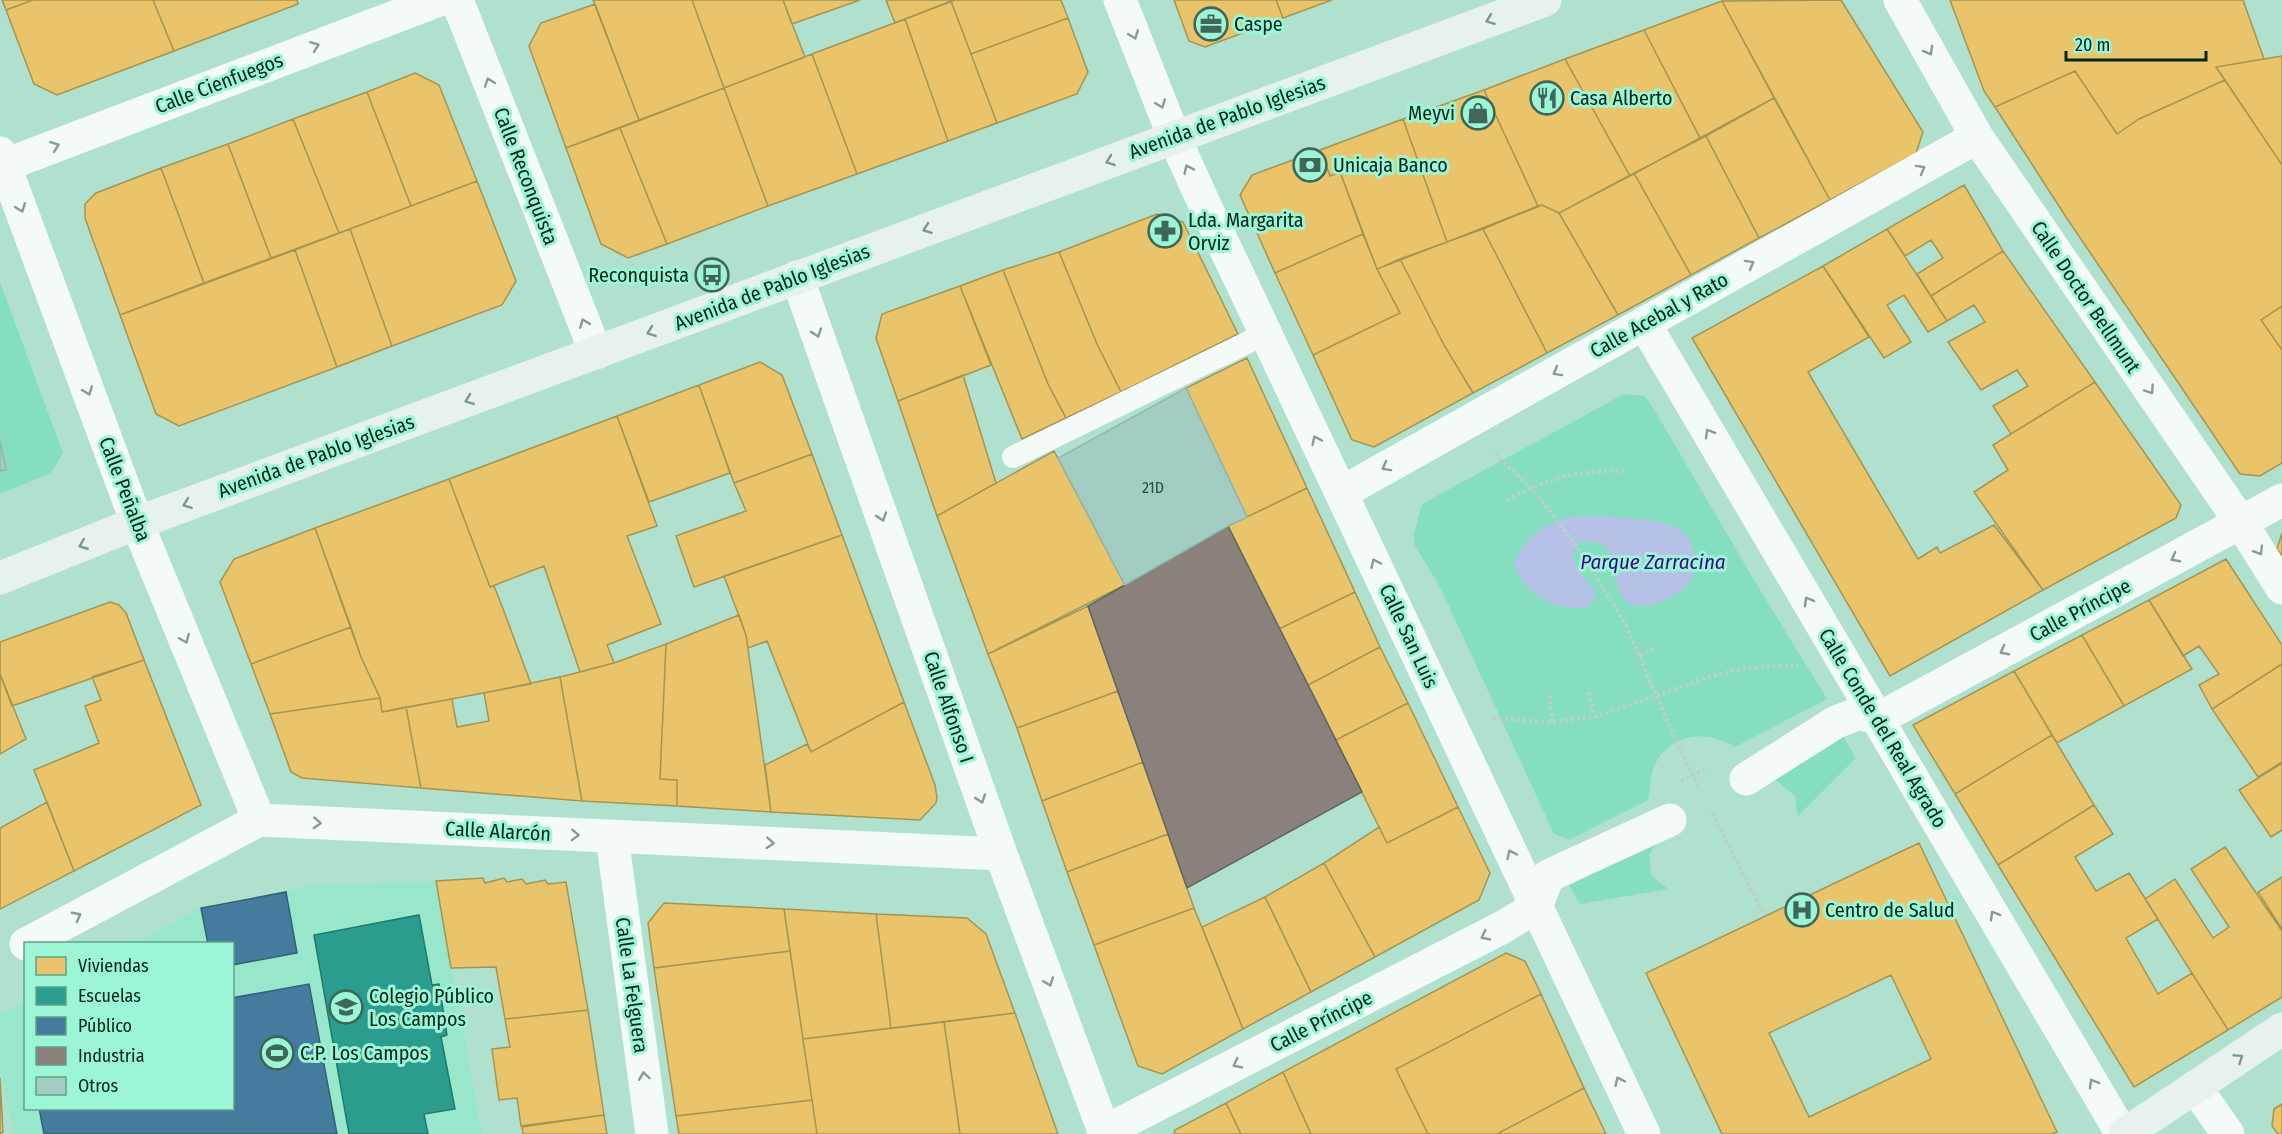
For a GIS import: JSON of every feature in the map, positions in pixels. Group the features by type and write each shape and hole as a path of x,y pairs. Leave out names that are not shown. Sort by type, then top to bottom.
{"main road":[{"name":"Avenida de Pablo Iglesias","path":"0,578 137,523 1545,0"},
{"path":"2123,1134 2282,1029"}],"street":[{"name":"Calle Cienfuegos","path":"2,162 439,0"},
{"name":"Calle Reconquista","path":"458,0 596,352"},
{"name":"Calle San Luis","path":"1120,0 1174,137 1644,1134"},
{"name":"Calle Doctor Bellmunt","path":"1900,0 1977,137 2241,523 2282,588"},
{"name":"Calle Acebal y Rato","path":"1341,493 1977,137"},
{"name":"Calle Peñalba","path":"2,162 137,523 259,820"},
{"name":"Calle Alfonso I","path":"797,278 1001,854 1105,1133"},
{"name":"Calle Conde del Real Agrado","path":"1644,323 2123,1134"},
{"name":"Calle Príncipe","path":"1878,719 2282,500"},
{"path":"1746,779 1836,722 1860,713 1878,719"},
{"name":"Calle Alarcón","path":"259,820 1001,854"},
{"path":"30,942 259,820"},
{"path":"1536,907 1548,876 1670,820"},
{"name":"Calle La Felguera","path":"612,836 652,1134"},
{"name":"Calle Príncipe","path":"1105,1133 1493,933 1536,907"},
{"path":"0,957 24,945"},
{"path":"2195,1088 2228,1134"}],"lane":[{"path":"1013,457 1266,334"}],"path":[{"path":"1495,453 1531,488 1579,550 1625,622 1692,775 1703,795"},
{"path":"1507,500 1552,478 1577,472 1624,471"},
{"path":"1640,656 1656,647"},
{"path":"1487,717 1552,722 1595,717 1712,676 1746,668 1806,665"},
{"path":"1589,692 1595,717"},
{"path":"1550,695 1552,722"},
{"path":"1673,786 1713,764"},
{"path":"1708,805 1764,913"}],"shaded area":[{"path":"0,282 63,453 51,473 0,494"},
{"path":"1624,394 1645,396 1655,411 1827,699 1735,747 1724,741 1700,736 1678,741 1668,747 1654,767 1648,800 1569,840 1554,834 1440,587 1414,544 1414,533 1422,504"},
{"path":"1842,734 1856,758 1798,816 1795,796 1776,780 1753,784"},
{"path":"1663,835 1649,855 1651,875 1668,889 1580,904 1569,886"},
{"name":"Colegio Público Los Campos","path":"436,881 482,1134 13,1134 0,1064 0,1014 24,1002 24,1110 234,1110 234,942 136,942 201,908 316,885"}],"water":[{"name":"Parque Zarracina","path":"1575,516 1632,518 1674,527 1684,533 1691,544 1694,565 1691,579 1684,588 1672,596 1657,603 1638,606 1627,602 1621,593 1607,549 1597,543 1582,541 1576,548 1574,561 1580,573 1595,591 1595,598 1586,608 1563,607 1542,599 1525,584 1514,564 1519,553 1538,531"}],"building: Viviendas":[{"path":"2,0 33,0 6,10"},
{"path":"33,0 153,0 174,51 57,95 34,84 6,10"},
{"path":"153,0 297,0 298,4 174,51"},
{"path":"593,0 692,0 724,88 639,120"},
{"path":"692,0 783,0 805,57 724,88"},
{"path":"783,0 860,0 792,24"},
{"path":"886,0 955,0 895,23"},
{"path":"1061,0 1068,18 971,54 951,1"},
{"path":"1174,0 1276,0 1283,18 1205,47 1189,41"},
{"path":"1276,0 1332,0 1283,18"},
{"path":"1841,0 1923,132 1916,153 1830,200 1722,1"},
{"path":"1950,0 2243,0 2264,59 2216,67 2225,80 2139,119 2117,134 2075,71 1995,107 1984,91"},
{"path":"951,1 997,123 948,141 905,19"},
{"path":"1722,1 1774,98 1700,138 1644,30"},
{"path":"595,4 639,120 566,148 529,46 541,23"},
{"path":"1068,18 1088,72 1077,94 997,123 971,54"},
{"path":"905,19 948,141 857,174 812,54"},
{"path":"1644,30 1700,138 1630,176 1565,59"},
{"path":"812,54 857,174 768,206 724,88"},
{"path":"2282,56 2282,165 2216,67"},
{"path":"1565,59 1630,176 1559,213 1542,205 1538,206 1484,90"},
{"path":"2075,71 2117,134 2139,119 2225,80 2282,165 2282,306 2261,320 2282,350 2282,463 2260,476 2240,474 2066,217 1995,107"},
{"path":"415,73 439,85 477,181 411,206 367,92"},
{"path":"724,88 768,206 667,244 620,128"},
{"path":"1484,90 1538,206 1447,242 1403,119"},
{"path":"367,92 411,206 339,233 293,119"},
{"path":"1774,98 1830,200 1759,238 1706,136"},
{"path":"293,119 339,233 271,258 228,144"},
{"path":"1403,119 1447,242 1377,269 1340,172 1330,176 1320,150"},
{"path":"620,128 667,244 628,258 601,244 566,148"},
{"path":"1706,136 1759,238 1691,275 1634,173"},
{"path":"228,144 271,258 204,283 161,168"},
{"path":"1320,150 1330,176 1340,172 1363,234 1275,273 1240,195 1252,175"},
{"path":"161,168 204,283 120,315 85,218 85,204 96,193"},
{"path":"1634,173 1691,275 1618,315 1559,213"},
{"path":"477,181 516,281 502,305 392,346 350,229"},
{"path":"1964,185 2003,251 1931,296 1917,274 1943,258 1931,240 1905,256 1887,229"},
{"path":"1542,205 1559,213 1618,315 1547,353 1483,229"},
{"path":"1157,214 1183,222 1238,334 1121,392 1097,344 1059,252"},
{"path":"350,229 392,346 337,367 295,250"},
{"path":"1483,229 1547,353 1473,393 1444,345 1400,259"},
{"path":"1887,229 1947,321 1928,332 1904,295 1887,305 1911,342 1884,358 1823,266"},
{"path":"1363,234 1377,269 1400,313 1313,355 1275,273"},
{"path":"295,250 337,367 179,426 156,414 120,315"},
{"path":"2003,251 2095,382 2011,434 1993,406 2028,386 2017,370 1981,390 1948,342 1985,322 1974,305 1947,321 1931,296"},
{"path":"1059,252 1097,344 1121,392 1066,418 1048,384 1003,270"},
{"path":"1400,259 1444,345 1473,393 1374,447 1352,440 1313,355 1400,313 1377,269"},
{"path":"1823,266 1869,337 1808,372 1918,559 1937,547 1940,553 1994,525 2043,590 1890,676 1692,338"},
{"path":"1003,270 1048,384 1066,418 1022,439 960,286"},
{"path":"960,286 991,365 898,401 876,338 882,314"},
{"path":"2282,306 2282,350 2261,320"},
{"path":"1247,358 1307,488 1247,517 1186,388"},
{"path":"760,362 782,375 812,454 734,483 699,385"},
{"path":"963,375 996,483 937,516 898,401"},
{"path":"2095,382 2181,505 2176,518 2043,590 1974,492 2008,470 1993,445"},
{"path":"699,385 730,473 649,502 617,416"},
{"path":"617,416 657,526 627,536 661,624 607,645 614,663 580,672 544,566 490,587 449,479"},
{"path":"1054,451 1125,585 988,654 937,516"},
{"path":"812,454 842,535 694,587 676,536 746,511 734,483"},
{"path":"449,479 490,587 494,586 502,606 531,684 382,712 380,698 361,657 315,528"},
{"path":"1307,488 1355,592 1279,629 1228,526"},
{"path":"315,528 351,627 251,664 220,582 234,559"},
{"path":"2282,533 2282,556 2277,549"},
{"path":"842,535 904,702 811,752 767,641 748,648 746,635 724,576"},
{"path":"2226,559 2282,645 2282,664 2212,709 2199,685 2219,674 2199,646 2183,656 2149,600"},
{"path":"1355,592 1380,647 1308,685 1279,629"},
{"path":"2149,600 2192,669 2124,706 2082,635"},
{"path":"110,602 119,605 126,613 144,660 12,706 0,674 0,642"},
{"path":"1088,606 1118,691 1017,728 988,654"},
{"path":"739,615 746,635 771,812 677,806 677,780 660,779 666,644"},
{"path":"351,627 361,657 380,698 270,714 251,664"},
{"path":"2082,635 2124,706 2057,743 2014,671"},
{"path":"666,644 660,779 677,780 677,806 582,801 560,677 614,663"},
{"path":"1380,647 1408,703 1336,740 1308,685"},
{"path":"144,660 201,805 74,871 34,770 99,743 85,706 101,700 92,677"},
{"path":"2282,664 2282,762 2258,777 2212,709"},
{"path":"2014,671 2052,735 1955,794 1913,725"},
{"path":"0,674 26,739 0,754"},
{"path":"560,677 582,801 421,788 406,707 452,699 457,727 489,721 484,693"},
{"path":"1118,691 1143,762 1042,801 1017,728"},
{"path":"380,698 382,712 406,707 421,788 302,778 291,772 270,714"},
{"path":"904,702 935,785 937,797 936,803 920,820 771,812 765,765 807,744 811,752"},
{"path":"1408,703 1458,807 1387,843 1336,740"},
{"path":"2052,735 2094,805 1998,865 1955,794"},
{"path":"1143,762 1168,834 1067,872 1042,801"},
{"path":"2282,763 2282,830 2271,837 2239,790"},
{"path":"47,802 74,871 0,909 0,828"},
{"path":"2094,805 2113,834 2075,857 2096,891 2129,873 2158,919 2126,938 2158,994 2192,973 2228,1030 2134,1087 1998,865"},
{"path":"1458,807 1490,873 1479,900 1375,957 1324,863 1379,827 1387,843"},
{"path":"1168,834 1194,908 1094,945 1067,872"},
{"path":"1919,843 2057,1132 2052,1134 1722,1134 1646,973","holes":["1891,975 1931,1059 1809,1117 1769,1033"]},
{"path":"2225,847 2282,931 2282,997 2228,1030 2145,899 2175,879 2213,938 2229,927 2191,869"},
{"path":"1324,863 1375,957 1311,992 1265,897"},
{"path":"2282,877 2282,929 2258,892"},
{"path":"483,878 485,883 504,878 507,882 522,879 526,884 545,880 548,884 566,882 588,1010 505,1019 496,967 451,968 436,881"},
{"path":"1265,897 1311,992 1243,1029 1202,927"},
{"path":"664,903 784,909 790,951 654,968 648,923"},
{"path":"1194,908 1243,1029 1162,1074 1138,1066 1094,945"},
{"path":"784,909 876,914 891,1028 803,1039"},
{"path":"876,914 967,918 986,934 1015,1013 891,1028"},
{"path":"790,951 812,1100 676,1116 654,968"},
{"path":"1506,953 1525,961 1541,994 1396,1069 1428,1134 1311,1134 1283,1072"},
{"path":"1541,994 1584,1088 1497,1134 1428,1134 1396,1069"},
{"path":"588,1010 604,1115 521,1126 517,1098 499,1100 492,1049 510,1047 505,1019"},
{"path":"1015,1013 1058,1134 960,1134 944,1022"},
{"path":"944,1022 960,1134 817,1134 803,1039"},
{"path":"1283,1072 1311,1134 1241,1134 1226,1103"},
{"path":"0,1078 3,1132 0,1134"},
{"path":"1584,1088 1606,1134 1497,1134"},
{"path":"812,1100 817,1134 679,1134 676,1116"},
{"path":"1226,1103 1241,1134 1174,1134 1175,1130"},
{"path":"2282,1104 2282,1134 2278,1134 2272,1126 2274,1109"},
{"path":"604,1115 607,1134 523,1134 522,1127"}],"building: Escuelas":[{"path":"419,915 432,985 439,984 447,1035 441,1037 455,1109 424,1114 428,1134 349,1134 314,935"}],"building: Público":[{"path":"286,892 297,953 234,965 234,942 208,942 201,908"},
{"name":"C.P. Los Campos","path":"309,984 337,1134 44,1134 39,1110 234,1110 234,998"}],"building: Industria":[{"path":"1228,526 1362,792 1187,888 1088,606"}],"building: Otros":[{"path":"1186,388 1247,517 1125,585 1058,458"},
{"path":"0,441 6,470 0,471"}],"place":[{"name":"Caspe","path":"1211,24"},
{"name":"Casa Alberto","path":"1547,98"},
{"name":"Meyvi","path":"1478,113"},
{"name":"Unicaja Banco","path":"1310,165"},
{"name":"Lda. Margarita Orviz","path":"1165,231"},
{"name":"Reconquista","path":"712,275"},
{"name":"Centro de Salud","path":"1802,910"},
{"name":"Colegio Público Los Campos","path":"346,1007"},
{"name":"C.P. Los Campos","path":"277,1053"}]}
